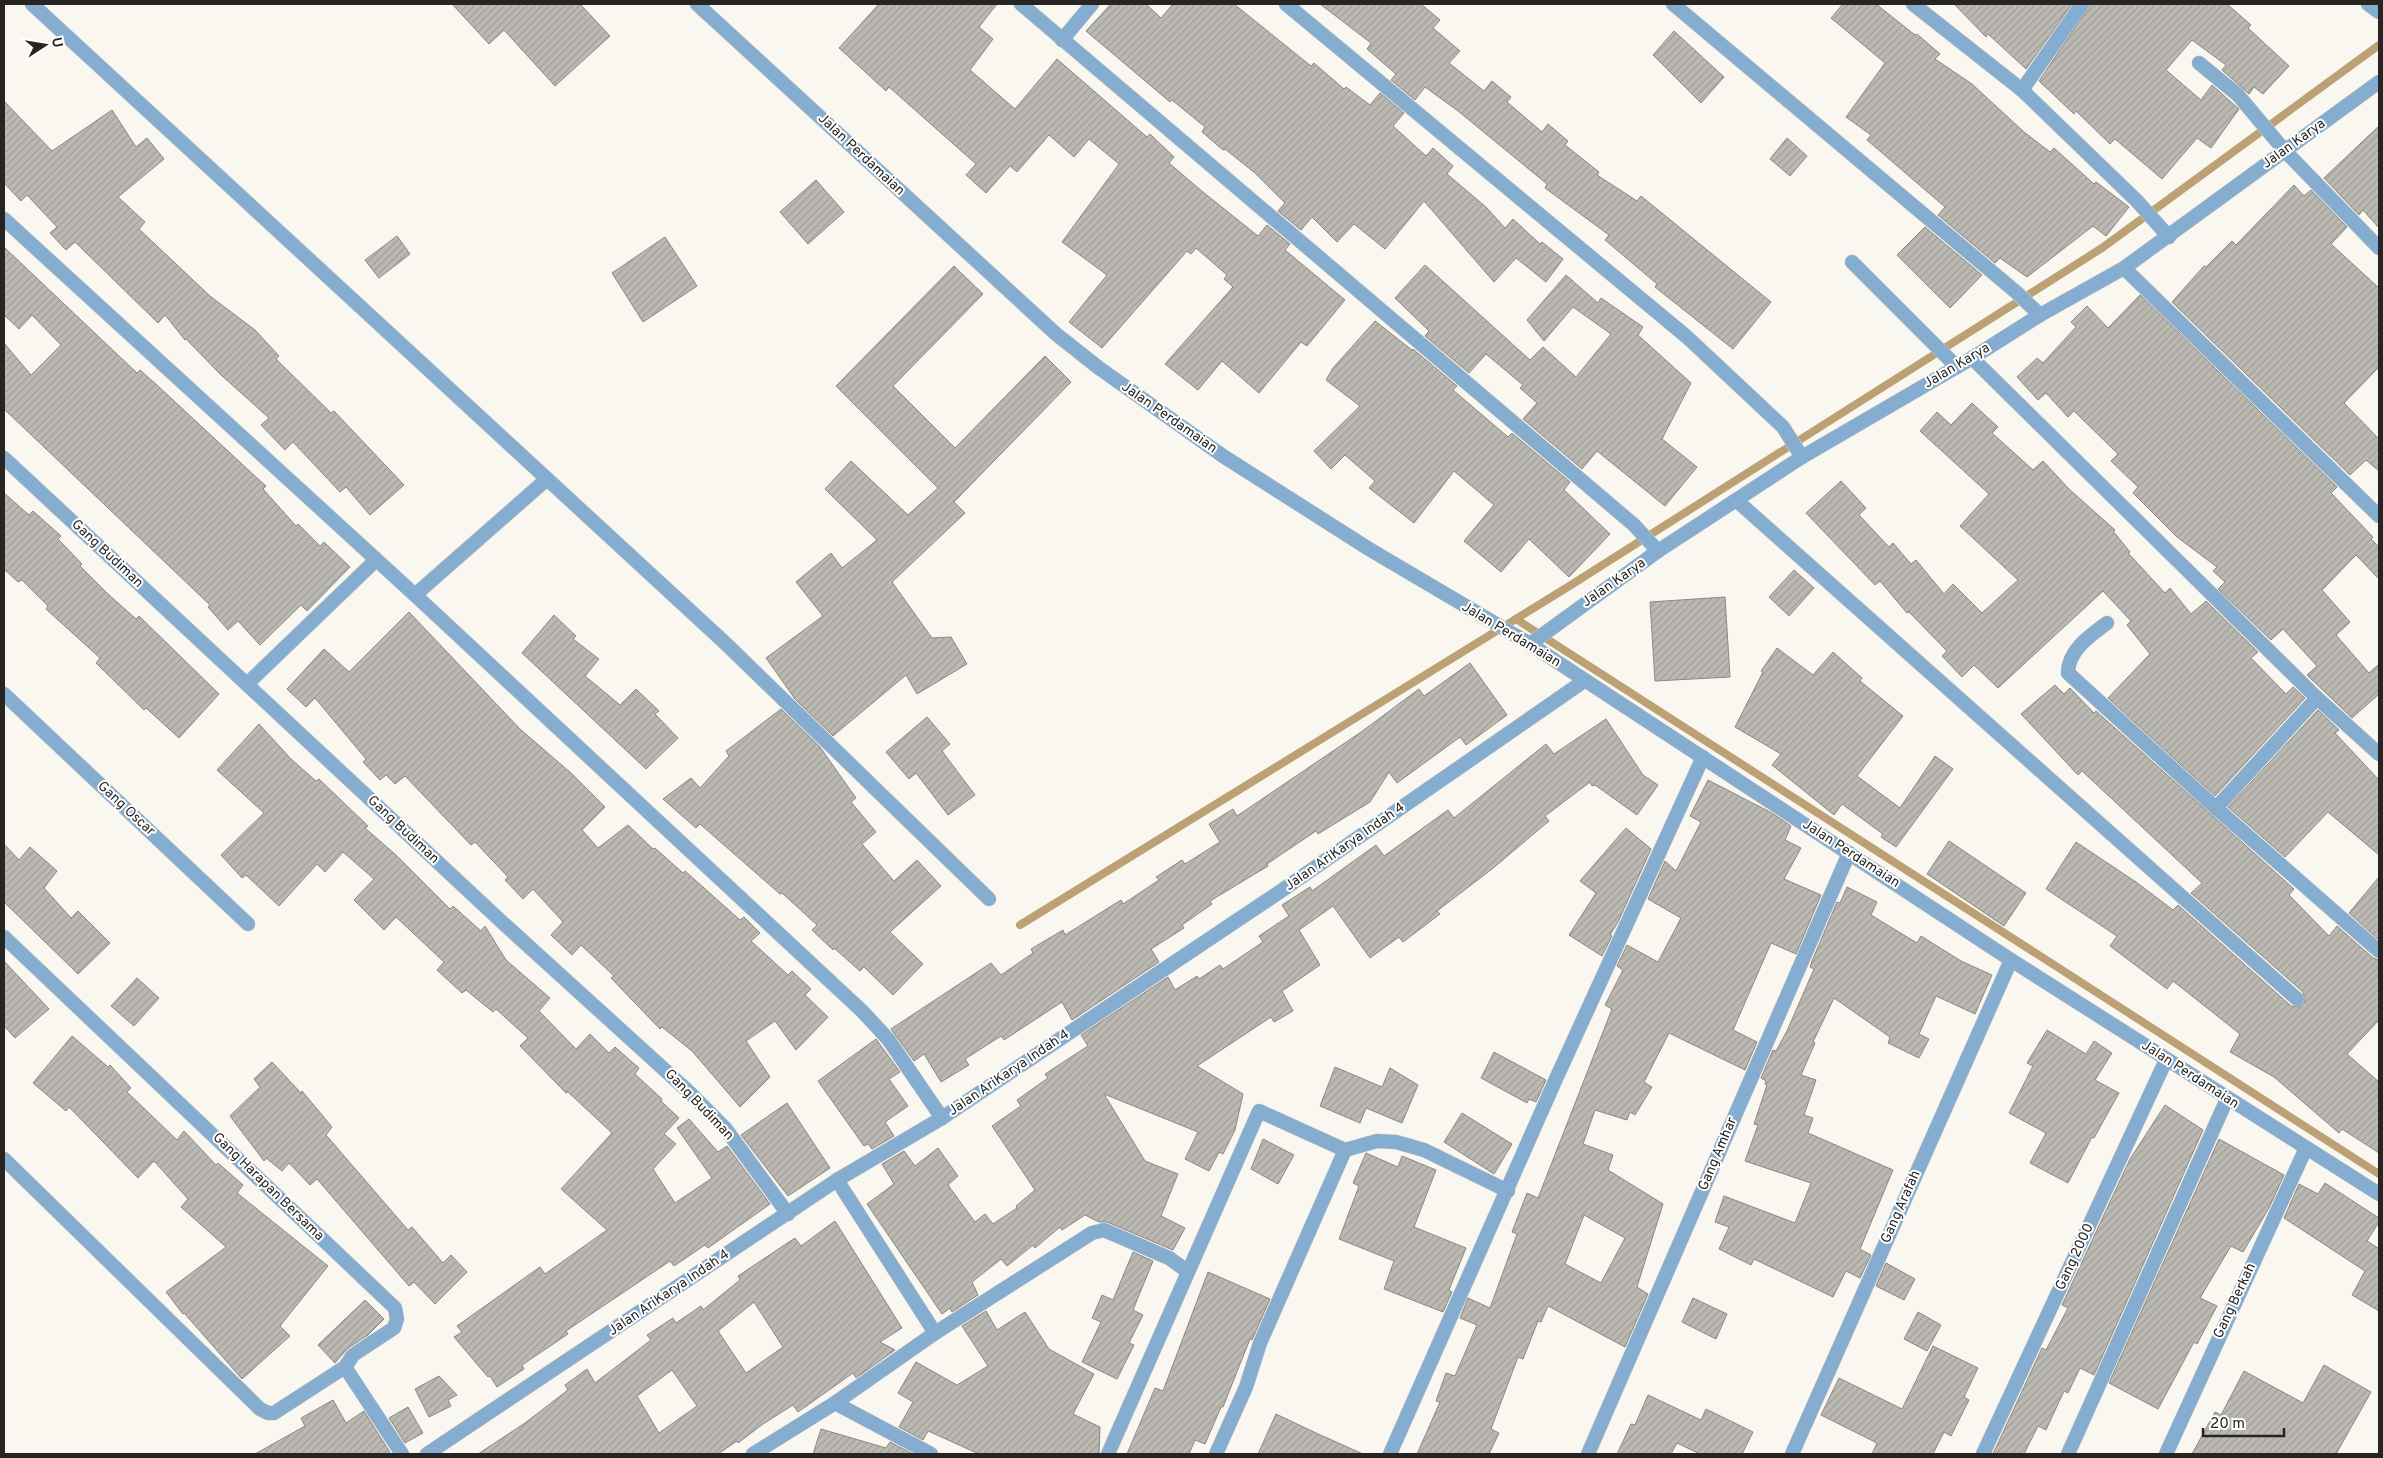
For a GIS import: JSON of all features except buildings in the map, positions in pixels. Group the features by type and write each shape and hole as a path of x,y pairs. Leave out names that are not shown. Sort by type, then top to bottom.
{"street":[{"path":"32,4 724,642 988,899"},
{"name":"Jalan Perdamaian","path":"697,4 1056,334 1099,368 1230,460 1529,644 2011,960 2379,1194"},
{"path":"1020,4 1634,525 1654,546"},
{"path":"1062,40 1092,4"},
{"path":"1286,4 1687,338 1783,427 1799,453"},
{"path":"1673,4 2016,292 2036,311"},
{"path":"1913,4 2022,90 2137,201 2165,232"},
{"path":"2022,90 2082,4"},
{"path":"2368,4 2379,12"},
{"path":"2199,63 2238,95 2284,150 2379,248"},
{"name":"Jalan Karya","path":"1529,644 1654,546 1736,500 1799,453 1957,367 2036,311 2124,268 2165,232 2379,82"},
{"path":"4,219 415,594 862,1010 888,1039 942,1118"},
{"path":"1852,262 1957,367"},
{"path":"2124,268 2379,516"},
{"path":"1972,358 2317,698 2379,754"},
{"name":"Gang Budiman","path":"4,458 503,923 689,1092 725,1128 788,1214"},
{"path":"415,594 547,479"},
{"path":"1736,500 2297,999"},
{"path":"247,684 376,560"},
{"path":"2107,623 2088,637 2073,654 2068,666 2068,672 2216,808 2379,951"},
{"name":"Jalan AriKarya Indah 4","path":"427,1454 837,1180 942,1118 1281,891 1584,681"},
{"name":"Gang Oscar","path":"4,694 248,924"},
{"path":"2216,808 2317,698"},
{"path":"1390,1454 1508,1190 1554,1081 1703,757"},
{"name":"Gang Amhar","path":"1588,1454 1849,853"},
{"name":"Gang Harapan Bersama","path":"4,937 395,1308 396,1319 394,1328 353,1355 345,1367"},
{"name":"Gang Arafah","path":"1792,1454 2011,960"},
{"name":"Gang 2000","path":"1983,1454 2166,1060"},
{"path":"2068,1454 2227,1099"},
{"path":"1108,1454 1187,1271 1259,1112 1344,1150 1377,1141 1396,1142 1424,1150 1508,1190"},
{"name":"Gang Berkah","path":"2166,1454 2306,1148"},
{"path":"1216,1454 1246,1387 1260,1343 1344,1150"},
{"path":"4,1159 260,1409 268,1413 274,1413 345,1367 402,1454"},
{"path":"837,1180 935,1332"},
{"path":"753,1454 835,1403 935,1332 1099,1230 1104,1230 1169,1258 1187,1271"},
{"path":"835,1403 931,1454"}],"waterway":[{"path":"1020,925 1571,585 2102,248 2379,45"},
{"path":"1516,619 2379,1174"}]}
